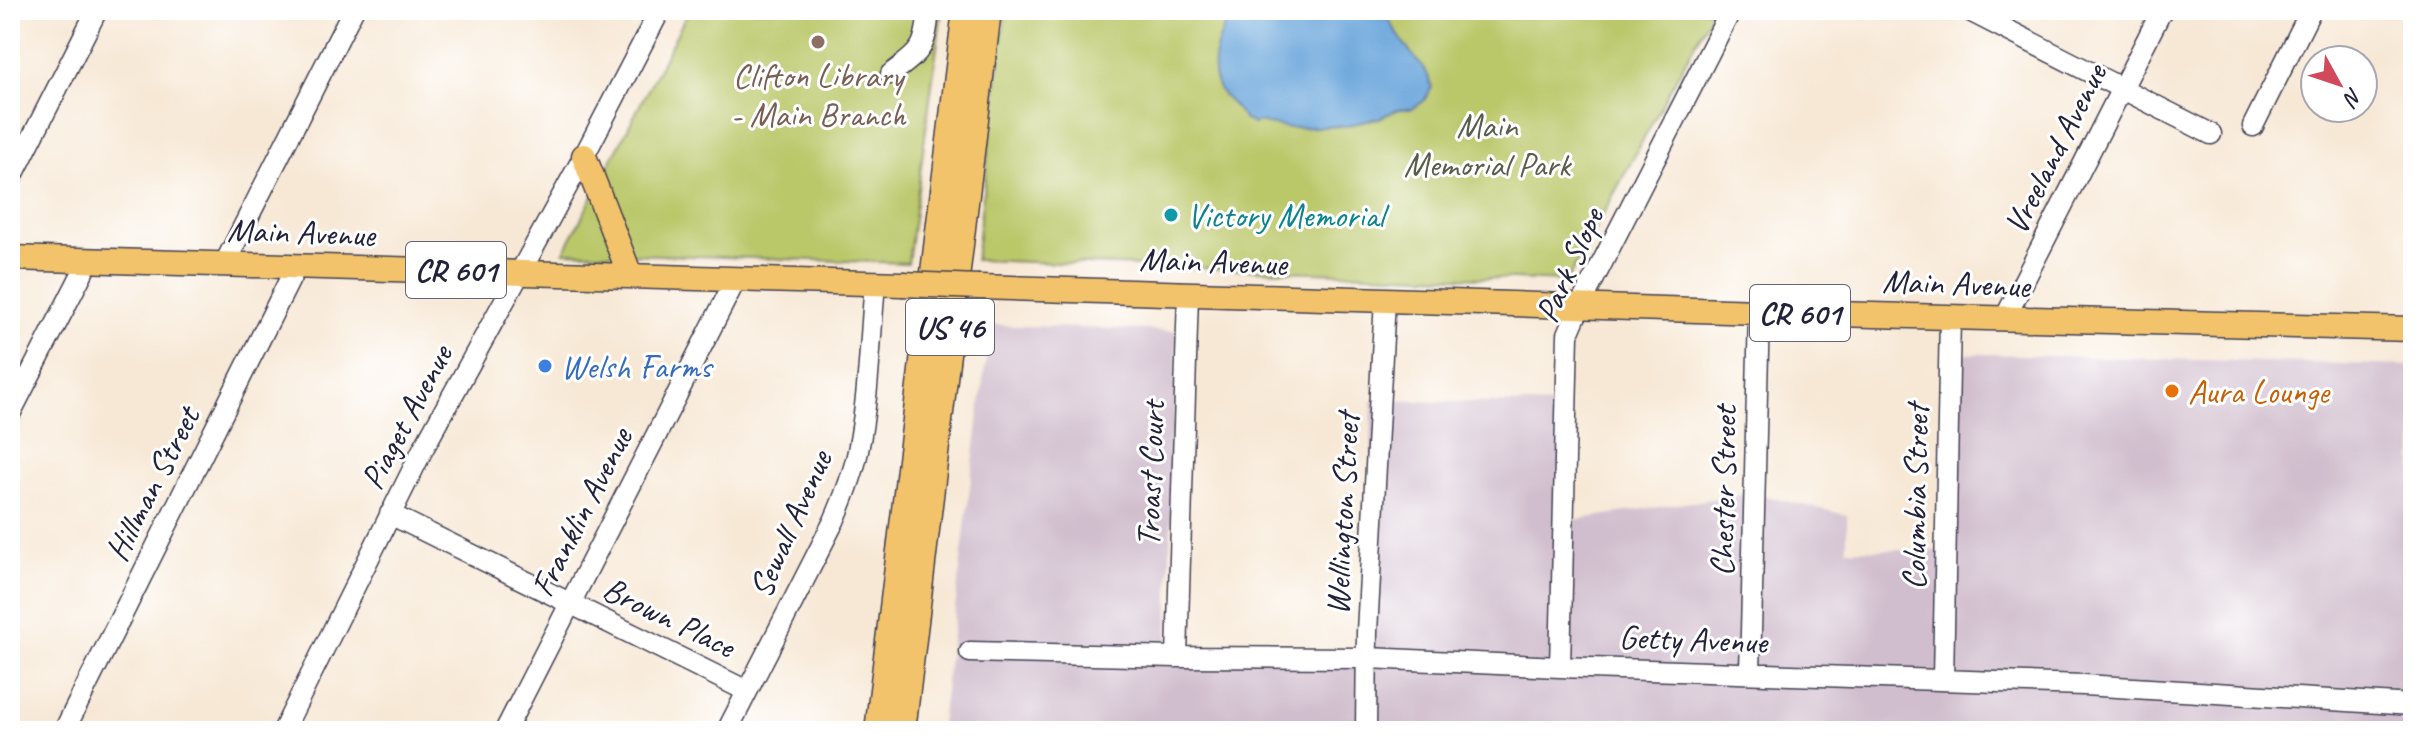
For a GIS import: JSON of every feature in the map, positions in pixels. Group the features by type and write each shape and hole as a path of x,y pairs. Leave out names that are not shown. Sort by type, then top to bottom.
{"highway":[{"name":"US 46","path":"879,731 967,10"},
{"name":"US 46","path":"901,731 987,10"}],"main road":[{"path":"584,156 630,275"},
{"name":"Main Avenue","path":"10,258 2413,329"}],"street":[{"path":"10,181 97,10"},
{"path":"225,263 353,10"},
{"name":"Piaget Avenue","path":"283,731 423,449 584,156 660,10"},
{"path":"891,74 919,53 926,38 929,10"},
{"name":"Park Slope","path":"1560,667 1568,334 1731,10"},
{"path":"1968,10 2211,134"},
{"name":"Vreeland Avenue","path":"2005,318 2162,10"},
{"path":"2253,126 2311,10"},
{"path":"10,414 89,260"},
{"name":"Hillman Street","path":"64,731 297,265"},
{"name":"Franklin Avenue","path":"505,731 736,279"},
{"name":"Sewall Avenue","path":"727,731 849,486 864,409 875,283"},
{"name":"Troast Court","path":"1177,657 1188,294"},
{"name":"Wellington Street","path":"1366,731 1367,632 1385,300"},
{"name":"Chester Street","path":"1750,672 1759,312"},
{"name":"Columbia Street","path":"1943,680 1950,316"},
{"name":"Brown Place","path":"390,514 747,691"},
{"name":"Getty Avenue","path":"970,652 1368,658 1750,672 2100,686 2413,705"}],"shaded area":[{"path":"990,325 1177,331 1167,656 1367,659 1372,400 1564,405 1560,522 1751,493 1847,515 1847,549 1941,551 1946,353 2413,366 2413,731 940,731"}],"green space":[{"path":"689,10 942,10 908,263 564,252"},
{"name":"Main Memorial Park","path":"1006,10 1713,10 1567,281 975,260"}],"water":[{"path":"1233,10 1383,10 1426,71 1432,87 1424,101 1412,109 1399,109 1379,118 1345,126 1289,128 1254,124 1243,119 1215,79 1216,48"}],"place":[{"name":"Clifton Library - Main Branch","path":"818,42"},
{"name":"Victory Memorial","path":"1171,215"},
{"name":"Welsh Farms","path":"545,366"},
{"name":"Aura Lounge","path":"2172,391"}]}
